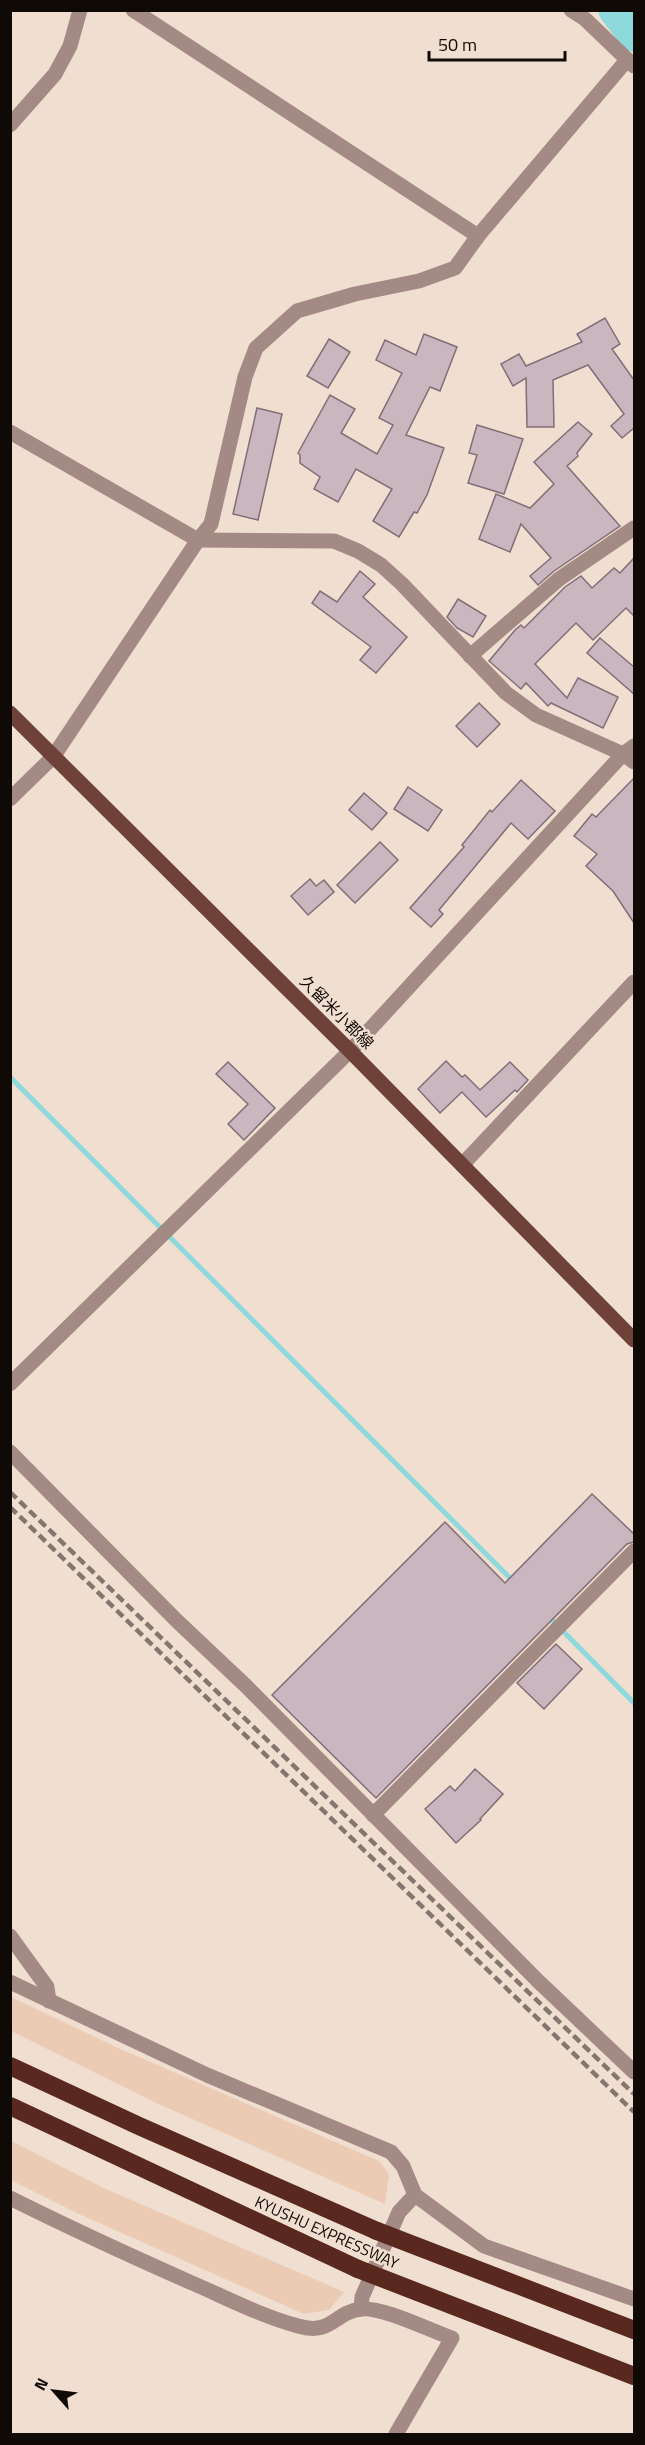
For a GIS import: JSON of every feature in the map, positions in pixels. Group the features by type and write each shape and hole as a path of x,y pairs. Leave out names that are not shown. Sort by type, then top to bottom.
{"highway":[{"name":"KYUSHU EXPRESSWAY","path":"10,2066 139,2126 377,2231 634,2330"},
{"name":"KYUSHU EXPRESSWAY","path":"10,2106 358,2269 634,2376"}],"main road":[{"name":"久留米小郡線","path":"10,713 350,1051 634,1340"}],"street":[{"path":"10,125 55,74 70,46 80,10"},
{"path":"133,10 478,236"},
{"path":"10,799 53,757 211,524 245,377 256,348 297,311 355,294 419,281 455,268 478,236 631,63 585,19 571,10"},
{"path":"10,432 198,540 334,541 350,548 381,566 402,584 506,693 536,715 631,754 350,1051 10,1384"},
{"path":"470,656 559,579 634,528"},
{"path":"462,1165 634,982"},
{"path":"10,1452 538,1981 634,2072"},
{"path":"373,1815 634,1551"},
{"path":"10,1936 47,1987 49,2001"},
{"path":"10,1982 207,2075 391,2152 403,2166 415,2195 484,2246 634,2299"},
{"path":"361,2309 363,2297 399,2212 415,2195"},
{"path":"10,2198 257,2312 297,2326 319,2329 331,2325 348,2312 361,2309 378,2311 452,2338 396,2434"}],"shaded area":[{"path":"11,1997 118,2048 379,2161 389,2174 385,2204 154,2102 11,2031"},
{"path":"11,2141 106,2189 344,2292 329,2310 304,2314 77,2213 11,2180"}],"building":[{"path":"605,318 620,344 612,349 634,380 634,428 622,438 611,426 624,414 588,365 553,380 554,427 527,427 526,378 513,386 501,364 519,354 526,366 582,342 577,334"},
{"path":"424,334 457,347 440,391 430,387 406,435 444,448 427,495 399,537 373,521 392,489 356,469 338,502 314,489 320,477 300,463 298,453 330,395 355,409 341,433 377,454 393,425 379,418 402,373 376,360 385,340 416,355"},
{"path":"329,339 350,352 328,388 307,376"},
{"path":"257,408 282,414 258,520 233,514"},
{"path":"578,422 592,434 577,453 578,456 567,466 620,526 554,571 538,585 530,576 551,558 521,524 510,552 479,539 496,494 530,508 554,484 534,462"},
{"path":"477,425 523,439 504,494 468,483 477,455 469,453"},
{"path":"634,558 634,616 626,608 593,640 576,623 535,664 567,698 578,678 618,697 603,728 551,703 548,706 526,683 521,689 489,661 515,630 521,625 524,628 565,587 581,576 592,588 614,568 620,573"},
{"path":"360,571 375,584 363,597 407,637 376,673 360,660 371,647 312,603 320,591 337,602"},
{"path":"458,599 486,616 473,637 457,628 447,617"},
{"path":"600,638 634,667 634,694 587,653"},
{"path":"479,703 500,724 477,747 456,726"},
{"path":"634,778 634,923 613,891 586,866 597,854 574,836 592,814 596,817"},
{"path":"521,780 555,811 528,839 511,823 439,910 443,914 431,927 410,908 464,847 462,845 490,810 492,812"},
{"path":"408,787 442,810 428,831 394,809"},
{"path":"364,793 387,813 372,830 349,810"},
{"path":"380,842 398,860 355,903 337,885"},
{"path":"310,879 316,886 324,880 334,892 308,915 291,896"},
{"path":"446,1061 480,1090 510,1062 528,1080 486,1117 462,1092 440,1113 418,1089"},
{"path":"228,1062 275,1108 244,1140 228,1124 248,1104 216,1074"},
{"path":"592,1494 634,1534 634,1542 627,1544 376,1798 272,1695 445,1522 505,1583"},
{"path":"556,1644 582,1669 544,1709 517,1683"},
{"path":"475,1769 503,1794 481,1820 456,1843 425,1809 450,1786 455,1791"}],"waterway":[{"path":"615,10 634,35"},
{"path":"10,1077 514,1582"},
{"path":"548,1616 634,1703"}],"railway":[{"path":"10,1492 634,2094"},
{"path":"10,1507 634,2112"}]}
